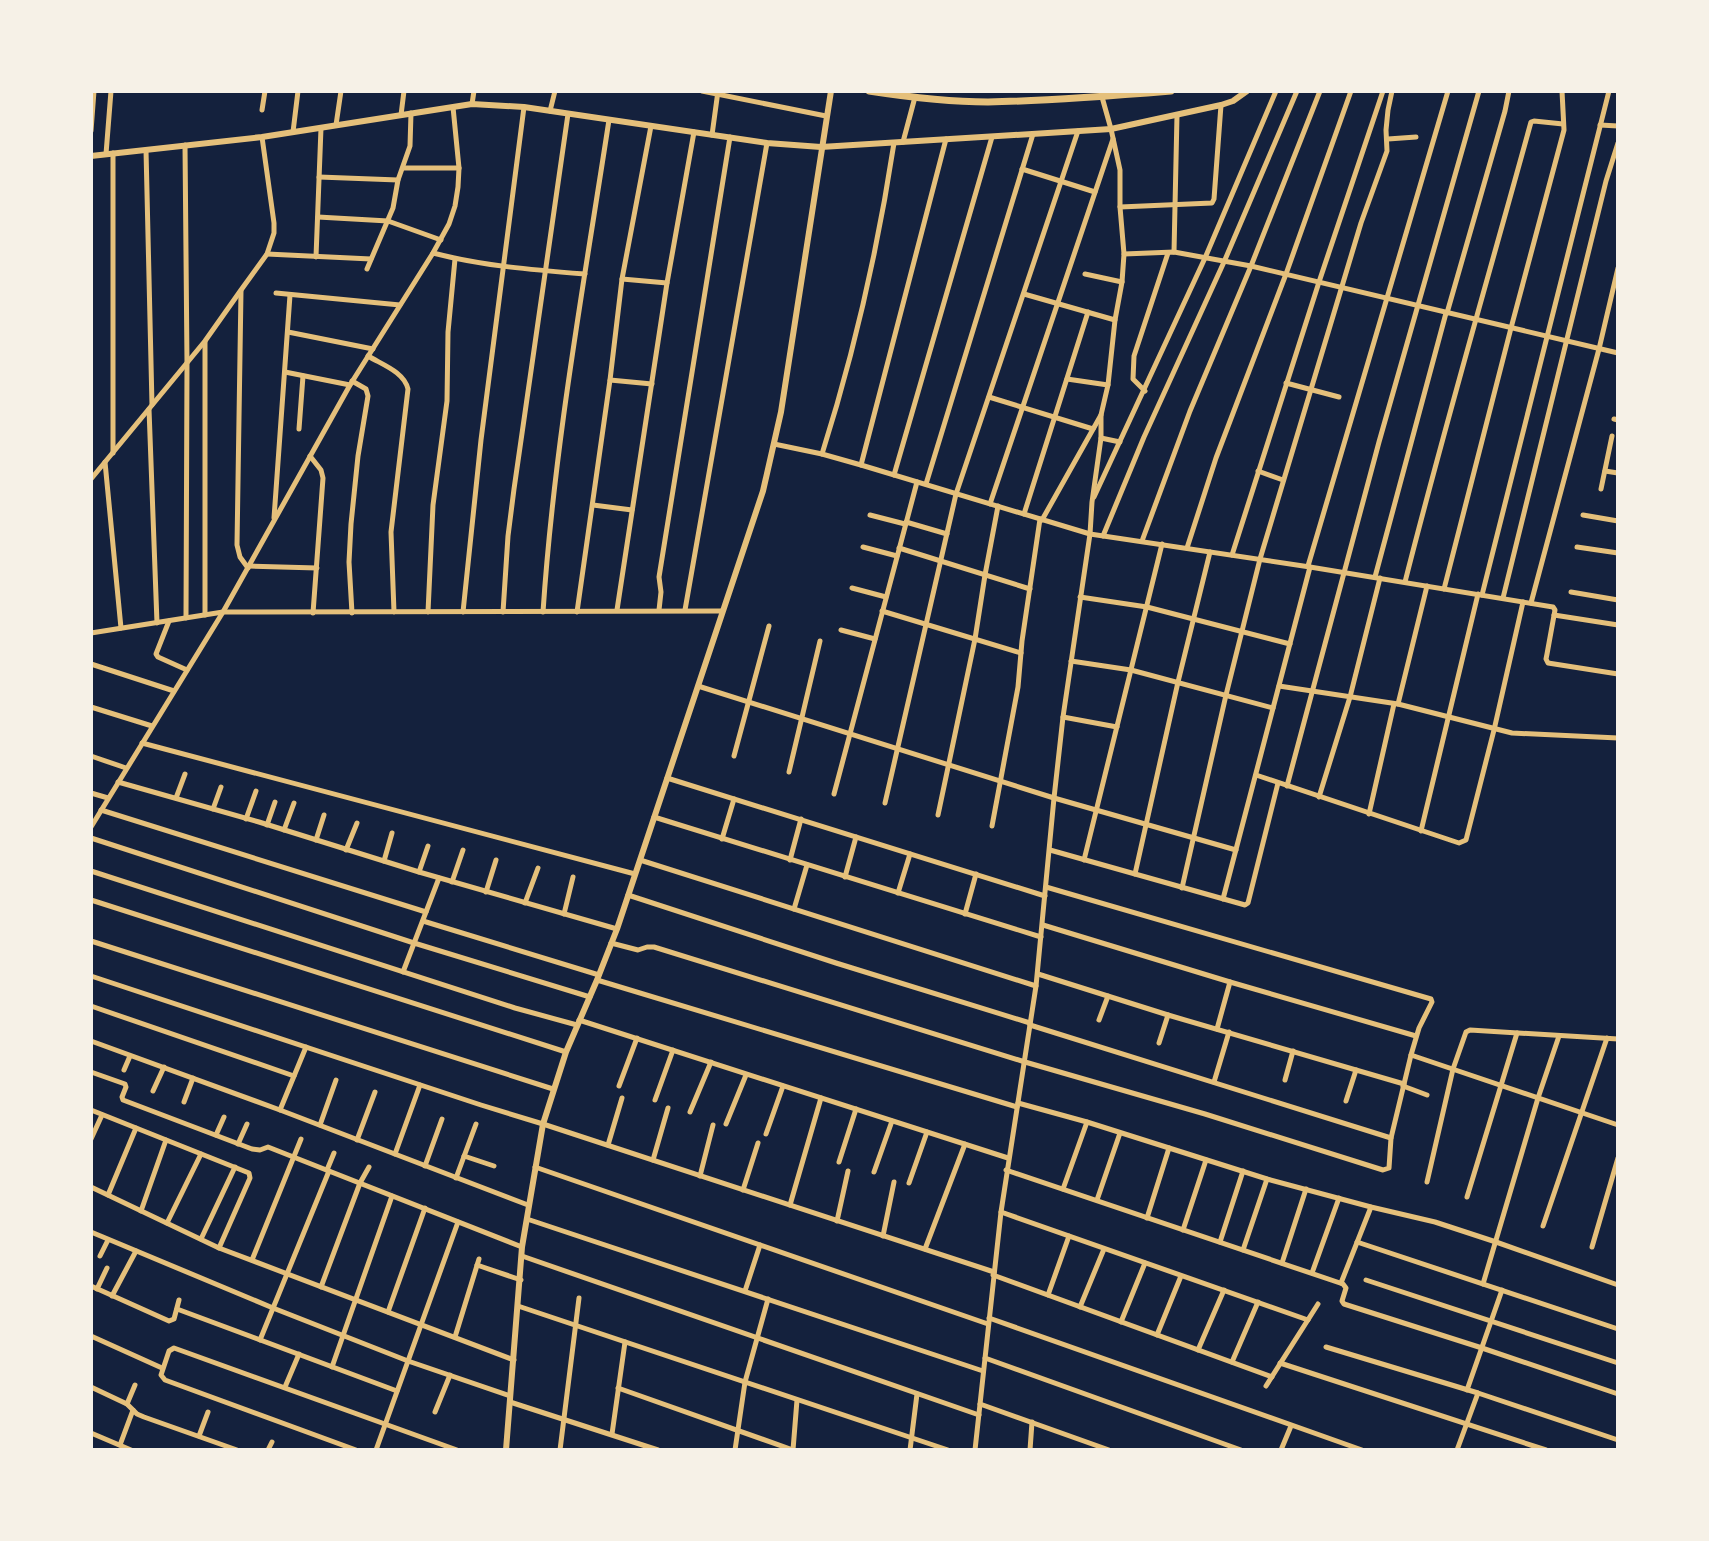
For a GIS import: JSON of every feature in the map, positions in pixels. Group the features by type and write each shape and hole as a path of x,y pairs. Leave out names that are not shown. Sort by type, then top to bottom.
{"main road":[{"path":"869,91 986,102 1171,91"}],"street":[{"path":"91,131 94,91"},
{"path":"111,91 113,453"},
{"path":"262,110 265,91"},
{"path":"293,132 298,91"},
{"path":"335,125 341,91"},
{"path":"401,115 404,91"},
{"path":"472,104 474,91"},
{"path":"550,111 555,91"},
{"path":"702,91 718,92 826,116"},
{"path":"507,1450 522,1256 542,1124 566,1052 617,929 754,521 774,444 831,91"},
{"path":"91,156 262,137 472,104 524,107 767,143 821,147 1111,129 1221,105 1233,101 1247,91"},
{"path":"1092,502 1205,258 1276,91"},
{"path":"1103,536 1297,91"},
{"path":"1142,541 1190,411 1320,91"},
{"path":"1187,548 1216,458 1286,274 1351,91"},
{"path":"1232,555 1383,91"},
{"path":"1182,888 1260,559 1361,223 1387,151 1386,130 1392,91"},
{"path":"1223,899 1309,566 1448,91"},
{"path":"1287,786 1379,442 1479,91"},
{"path":"1319,797 1350,697 1447,313 1509,91"},
{"path":"1444,589 1563,130 1562,91"},
{"path":"1421,831 1609,91"},
{"path":"712,135 718,92"},
{"path":"903,142 915,97"},
{"path":"975,1450 1000,1212 1038,974 1063,717 1090,534 1101,438 1101,415 1108,385 1122,282 1124,254 1120,170 1102,97"},
{"path":"1120,207 1210,204 1214,199 1221,105"},
{"path":"91,827 223,612 351,383 441,240 455,206 458,187 453,107"},
{"path":"463,612 481,440 524,107"},
{"path":"366,269 393,208 398,180 410,146 411,113"},
{"path":"503,612 510,513 568,114"},
{"path":"1145,391 1133,379 1134,356 1171,253 1177,115"},
{"path":"543,612 547,547 562,433 610,120"},
{"path":"1405,582 1438,451 1531,122 1563,124"},
{"path":"1600,125 1618,126"},
{"path":"578,612 622,279 651,126"},
{"path":"316,257 321,128"},
{"path":"885,803 956,494 1078,131"},
{"path":"617,610 667,283 694,132"},
{"path":"926,484 1033,134"},
{"path":"91,479 205,341 267,254 274,233 274,223 262,137"},
{"path":"659,610 659,577 730,137"},
{"path":"894,475 992,137"},
{"path":"1388,139 1416,137"},
{"path":"860,465 946,139"},
{"path":"990,504 1113,139"},
{"path":"822,454 835,414 872,268 894,142"},
{"path":"1503,598 1618,142"},
{"path":"685,610 767,143"},
{"path":"185,145 186,618"},
{"path":"146,150 150,407 158,623"},
{"path":"403,168 458,168"},
{"path":"1022,169 1095,192"},
{"path":"319,177 398,180"},
{"path":"318,217 388,221 441,240"},
{"path":"433,253 504,267 585,275"},
{"path":"1124,254 1171,253 1251,266 1618,353"},
{"path":"267,254 371,258"},
{"path":"428,612 433,505 447,401 447,332 455,259"},
{"path":"1531,603 1618,268"},
{"path":"1085,274 1122,282"},
{"path":"622,279 667,283"},
{"path":"241,290 237,545 240,557 248,567"},
{"path":"276,293 400,305"},
{"path":"1024,293 1115,320"},
{"path":"274,521 290,295"},
{"path":"1024,514 1088,312"},
{"path":"288,332 373,349"},
{"path":"205,341 205,615"},
{"path":"368,356 400,375 408,389 391,532 394,612"},
{"path":"285,372 351,383 366,389 368,396 351,524 349,562 352,612"},
{"path":"299,429 303,376"},
{"path":"1067,379 1108,385"},
{"path":"610,380 652,384"},
{"path":"1286,383 1339,397"},
{"path":"989,397 1093,429"},
{"path":"992,826 1018,687 1041,519 1101,415"},
{"path":"1601,489 1612,436"},
{"path":"1101,438 1120,442"},
{"path":"774,444 822,454 1090,534 1309,566 1553,607 1555,612 1546,659 1548,663 1618,674"},
{"path":"310,456 321,470 323,478 313,613"},
{"path":"105,462 121,628"},
{"path":"1258,471 1283,480"},
{"path":"1605,471 1618,473"},
{"path":"834,794 917,482"},
{"path":"593,505 632,510"},
{"path":"938,815 975,639 998,506"},
{"path":"870,515 947,534"},
{"path":"1583,515 1618,521"},
{"path":"1084,860 1162,544"},
{"path":"863,547 897,556"},
{"path":"1577,547 1618,553"},
{"path":"899,548 1030,589"},
{"path":"1135,874 1210,552"},
{"path":"248,567 317,568"},
{"path":"1369,814 1427,586"},
{"path":"852,588 886,597"},
{"path":"1571,592 1618,600"},
{"path":"1080,597 1147,607 1290,644"},
{"path":"1256,775 1459,843 1466,839 1524,602"},
{"path":"91,633 223,612 722,611"},
{"path":"882,611 1021,653"},
{"path":"1555,612 1618,625"},
{"path":"169,621 156,654 187,670"},
{"path":"734,756 769,626"},
{"path":"841,631 875,639"},
{"path":"789,772 820,641"},
{"path":"1071,661 1131,670 1273,708"},
{"path":"91,664 174,691"},
{"path":"698,686 1054,798 1236,850"},
{"path":"1279,686 1396,704 1512,733 1618,738"},
{"path":"91,707 152,726"},
{"path":"1063,717 1117,727"},
{"path":"142,743 635,874"},
{"path":"91,756 126,768"},
{"path":"176,798 185,774"},
{"path":"667,778 1045,896"},
{"path":"118,782 617,929"},
{"path":"1050,850 1243,905 1248,903 1278,783"},
{"path":"213,809 221,787"},
{"path":"246,819 256,790"},
{"path":"91,793 108,798"},
{"path":"722,839 734,799"},
{"path":"267,825 275,803"},
{"path":"284,830 294,803"},
{"path":"101,810 426,912"},
{"path":"316,840 324,815"},
{"path":"654,817 1041,937"},
{"path":"790,860 800,820"},
{"path":"346,849 357,822"},
{"path":"384,861 392,833"},
{"path":"845,877 856,837"},
{"path":"91,838 590,997"},
{"path":"419,872 428,846"},
{"path":"452,882 463,849"},
{"path":"898,893 910,854"},
{"path":"486,891 496,860"},
{"path":"640,860 1036,986"},
{"path":"794,909 807,865"},
{"path":"525,902 538,869"},
{"path":"91,871 515,1008 637,1038 1008,1158"},
{"path":"965,914 976,874"},
{"path":"564,914 573,877"},
{"path":"403,972 439,878"},
{"path":"611,943 638,950 654,947 1383,1170 1389,1168 1391,1138 1411,1055 1431,999 1046,887"},
{"path":"628,895 836,964 1391,1138"},
{"path":"91,900 566,1052"},
{"path":"422,922 1018,1105 1087,1122 1267,1179 1434,1222 1618,1284"},
{"path":"1043,925 1416,1036"},
{"path":"91,941 553,1089"},
{"path":"1038,974 1356,1070 1427,1095"},
{"path":"91,976 925,1249 1272,1377"},
{"path":"1217,1029 1230,982"},
{"path":"1099,1020 1108,996"},
{"path":"91,1006 294,1076"},
{"path":"1159,1043 1168,1014"},
{"path":"1427,1182 1453,1069 1465,1034 1470,1030 1618,1039"},
{"path":"1214,1082 1228,1032"},
{"path":"1467,1197 1517,1033"},
{"path":"1483,1284 1559,1035"},
{"path":"619,1086 637,1038"},
{"path":"1544,1226 1607,1038"},
{"path":"91,1041 528,1205"},
{"path":"280,1110 306,1047"},
{"path":"655,1100 673,1050"},
{"path":"1285,1080 1293,1051"},
{"path":"1411,1055 1618,1125"},
{"path":"124,1070 130,1056"},
{"path":"690,1112 711,1062"},
{"path":"153,1091 164,1067"},
{"path":"1346,1101 1356,1070"},
{"path":"91,1072 125,1084 122,1097 124,1100 238,1144 257,1150 268,1147 523,1247"},
{"path":"726,1124 746,1075"},
{"path":"184,1102 193,1078"},
{"path":"320,1125 336,1080"},
{"path":"395,1154 420,1085"},
{"path":"766,1134 783,1086"},
{"path":"358,1140 375,1092"},
{"path":"608,1145 622,1098"},
{"path":"790,1205 821,1098"},
{"path":"653,1160 668,1108"},
{"path":"839,1163 856,1109"},
{"path":"91,1110 248,1172 250,1175 219,1248"},
{"path":"91,1139 103,1115"},
{"path":"216,1135 224,1117"},
{"path":"425,1166 442,1119"},
{"path":"874,1172 892,1121"},
{"path":"1063,1189 1087,1122"},
{"path":"238,1144 247,1124"},
{"path":"456,1178 476,1124"},
{"path":"700,1175 713,1125"},
{"path":"108,1195 136,1128"},
{"path":"908,1183 927,1132"},
{"path":"1097,1200 1121,1133"},
{"path":"252,1260 301,1139"},
{"path":"141,1211 166,1140"},
{"path":"743,1190 758,1143"},
{"path":"925,1249 965,1144"},
{"path":"1147,1218 1169,1148"},
{"path":"260,1340 334,1153"},
{"path":"167,1223 201,1154"},
{"path":"464,1156 494,1166"},
{"path":"1592,1247 1618,1158"},
{"path":"1184,1230 1206,1160"},
{"path":"201,1239 235,1167"},
{"path":"321,1287 360,1183 369,1167"},
{"path":"534,1167 1362,1450"},
{"path":"1006,1170 1341,1283 1345,1286 1342,1301 1344,1304 1618,1394"},
{"path":"837,1221 848,1171"},
{"path":"1220,1242 1243,1171"},
{"path":"1243,1250 1267,1179"},
{"path":"883,1236 894,1182"},
{"path":"91,1187 219,1248 514,1360"},
{"path":"1282,1263 1306,1189"},
{"path":"332,1367 392,1196"},
{"path":"1312,1273 1339,1198"},
{"path":"1341,1283 1371,1207"},
{"path":"388,1312 425,1208"},
{"path":"1000,1212 1308,1320"},
{"path":"527,1219 983,1371"},
{"path":"376,1450 458,1222"},
{"path":"91,1232 408,1361 658,1450"},
{"path":"1048,1295 1069,1236"},
{"path":"100,1255 108,1240"},
{"path":"1357,1242 1617,1329 1618,1320"},
{"path":"745,1291 760,1245"},
{"path":"1080,1307 1104,1249"},
{"path":"112,1296 136,1251"},
{"path":"522,1256 979,1415"},
{"path":"455,1337 479,1262 521,1280"},
{"path":"1121,1322 1145,1263"},
{"path":"107,1268 94,1287 112,1296 169,1321 174,1319 178,1300"},
{"path":"1157,1335 1181,1276"},
{"path":"1366,1280 1618,1363"},
{"path":"1198,1350 1224,1290"},
{"path":"1467,1390 1502,1290"},
{"path":"560,1450 579,1298"},
{"path":"735,1450 745,1382 768,1299"},
{"path":"1232,1362 1258,1302"},
{"path":"1266,1386 1318,1304"},
{"path":"518,1306 947,1450"},
{"path":"177,1309 397,1391"},
{"path":"91,1336 162,1368"},
{"path":"612,1434 625,1342"},
{"path":"1326,1347 1478,1393 1618,1440"},
{"path":"356,1450 165,1380 161,1375 169,1351 174,1348 457,1450"},
{"path":"285,1387 299,1354"},
{"path":"985,1358 1241,1450"},
{"path":"1280,1363 1546,1450"},
{"path":"435,1412 450,1375"},
{"path":"127,1404 135,1385"},
{"path":"91,1387 127,1404 144,1417 237,1450"},
{"path":"618,1388 793,1450 797,1401"},
{"path":"1457,1450 1478,1393"},
{"path":"910,1450 917,1394"},
{"path":"980,1404 1109,1450"},
{"path":"120,1445 133,1410"},
{"path":"199,1436 208,1412"},
{"path":"1030,1450 1032,1422"},
{"path":"1281,1450 1291,1426"},
{"path":"91,1433 131,1450"},
{"path":"268,1450 272,1442"},
{"path":"1336,1450 1339,1443"}]}
